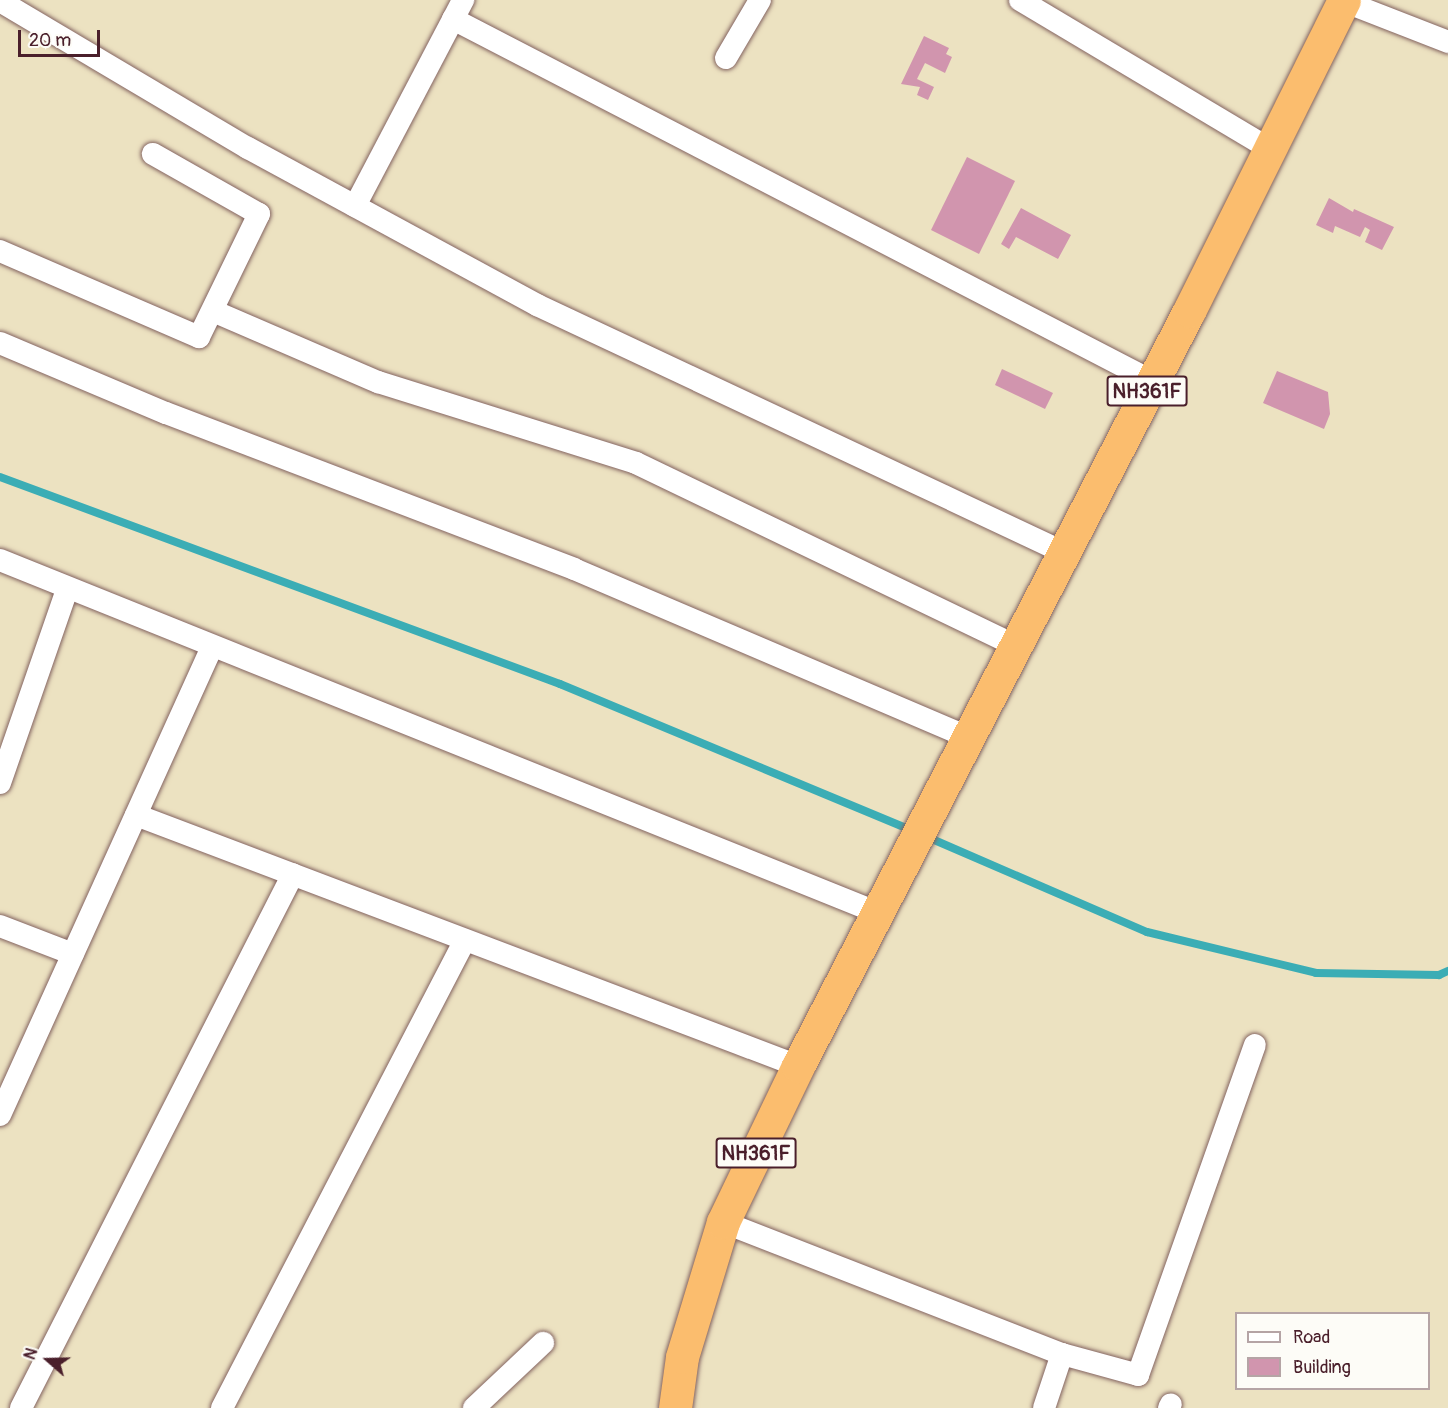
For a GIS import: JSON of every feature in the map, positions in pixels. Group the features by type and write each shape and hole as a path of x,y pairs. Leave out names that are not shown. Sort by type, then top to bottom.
{"highway":[{"name":"NH361F","path":"675,1408 682,1357 723,1222 876,912 1152,381 1344,1"}],"street":[{"path":"726,58 760,0"},
{"path":"1020,0 1270,149"},
{"path":"0,1 248,148 537,304 1063,552"},
{"path":"1344,1 1448,42"},
{"path":"355,206 458,9 1152,381"},
{"path":"0,251 199,337 259,214 153,154"},
{"path":"213,311 378,382 636,463 1015,645"},
{"path":"0,343 166,413 574,569 967,737"},
{"path":"0,560 67,589 876,912"},
{"path":"0,783 67,589"},
{"path":"0,1115 212,647"},
{"path":"136,814 798,1066"},
{"path":"21,1408 292,874"},
{"path":"0,926 73,954"},
{"path":"222,1408 465,940"},
{"path":"723,1222 1062,1354 1138,1375 1255,1045"},
{"path":"474,1408 543,1343"},
{"path":"1044,1408 1062,1354"}],"building":[{"path":"924,36 949,48 946,54 952,57 945,73 925,63 917,79 934,87 928,100 917,95 920,87 901,84"},
{"path":"967,157 1015,181 979,254 931,230"},
{"path":"1329,198 1353,212 1354,209 1394,227 1382,250 1365,242 1370,230 1365,227 1360,237 1335,226 1333,233 1316,225"},
{"path":"1021,208 1071,235 1058,259 1016,237 1009,249 1001,244"},
{"path":"1002,369 1053,393 1045,409 995,385"},
{"path":"1277,371 1328,392 1330,414 1324,429 1263,403"}],"waterway":[{"path":"0,477 560,684 913,831"},
{"path":"925,836 1147,932 1316,973 1439,975 1448,971"}]}
